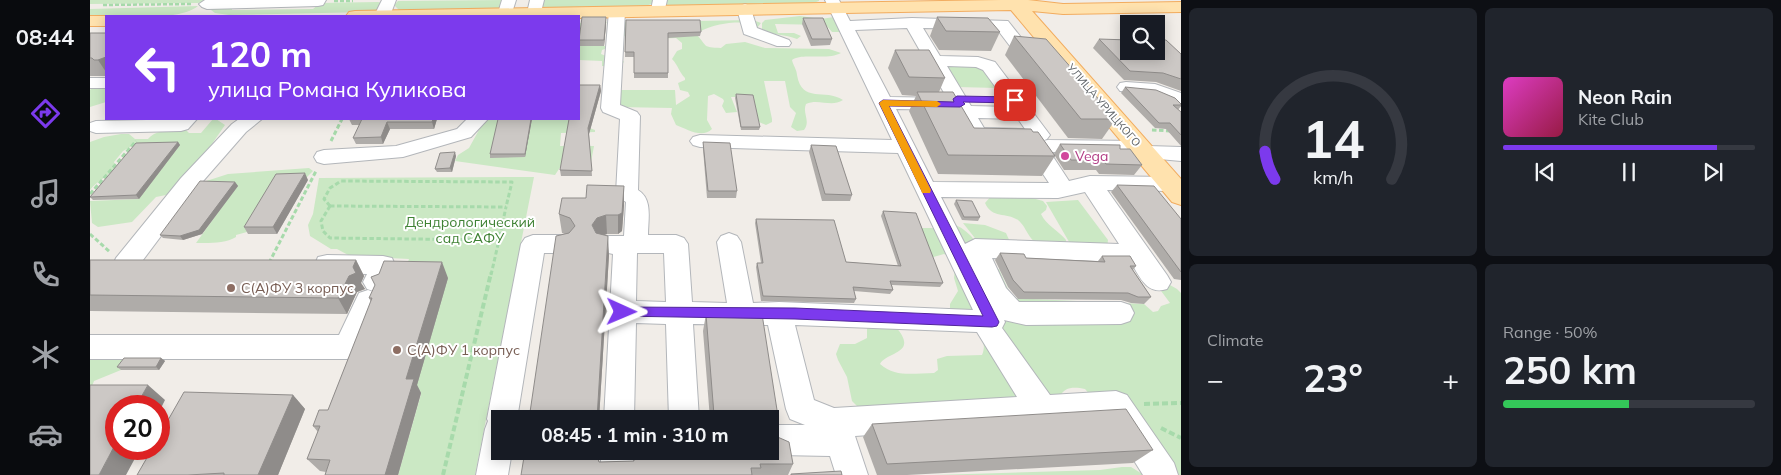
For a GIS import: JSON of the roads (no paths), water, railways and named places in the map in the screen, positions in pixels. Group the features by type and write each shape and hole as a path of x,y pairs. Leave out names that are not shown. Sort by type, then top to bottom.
{"main road":[{"path":"414,15 536,6 618,11 660,5 745,9 834,4 1021,4 1108,0"},
{"path":"1021,4 1038,11 1181,7"},
{"name":"УЛИЦА УРИЦКОГО","path":"1021,4 1056,50 1145,143 1176,190"},
{"path":"90,21 103,13"}],"street":[{"path":"195,15 209,2 318,2 319,0"},
{"path":"382,15 390,0"},
{"path":"834,4 925,188 991,328 1042,410"},
{"path":"745,9 750,31 783,43"},
{"path":"618,11 610,108 630,116 627,193 637,199 623,245 619,410"},
{"path":"845,26 912,23 1002,24 1022,50 1056,50"},
{"path":"912,23 978,134 1040,135 989,66 978,62 935,61"},
{"path":"90,83 105,82"},
{"path":"1126,87 1155,89 1181,100"},
{"path":"883,103 1020,107"},
{"path":"97,126 181,125 186,120"},
{"path":"125,265 189,183 239,128 251,120"},
{"path":"324,157 396,152 464,133 477,120"},
{"path":"1027,134 1079,190 1153,288 1121,253 1079,190"},
{"path":"700,141 905,147"},
{"path":"1048,146 1145,143 1181,154"},
{"path":"925,188 1058,191 1176,190"},
{"path":"729,242 742,314"},
{"path":"504,410 533,244 563,244"},
{"path":"623,245 676,244 684,410"},
{"path":"1121,253 975,248 996,295 1011,311 1026,314 1121,313"},
{"path":"90,347 347,347 383,265 307,264"},
{"path":"99,265 154,265"},
{"path":"622,312 780,313 991,328"},
{"path":"780,313 801,409 838,432 852,475"},
{"path":"779,440 1042,410 1116,405 1162,475"},
{"path":"492,475 495,460"},
{"path":"616,475 617,460"}],"place":[{"name":"Vega","path":"1065,156"},
{"name":"С(А)ФУ 3 корпус","path":"231,288"},
{"name":"С(А)ФУ 1 корпус","path":"397,350"}],"park label":[{"name":"Дендрологический сад САФУ","path":"470,230"}]}
